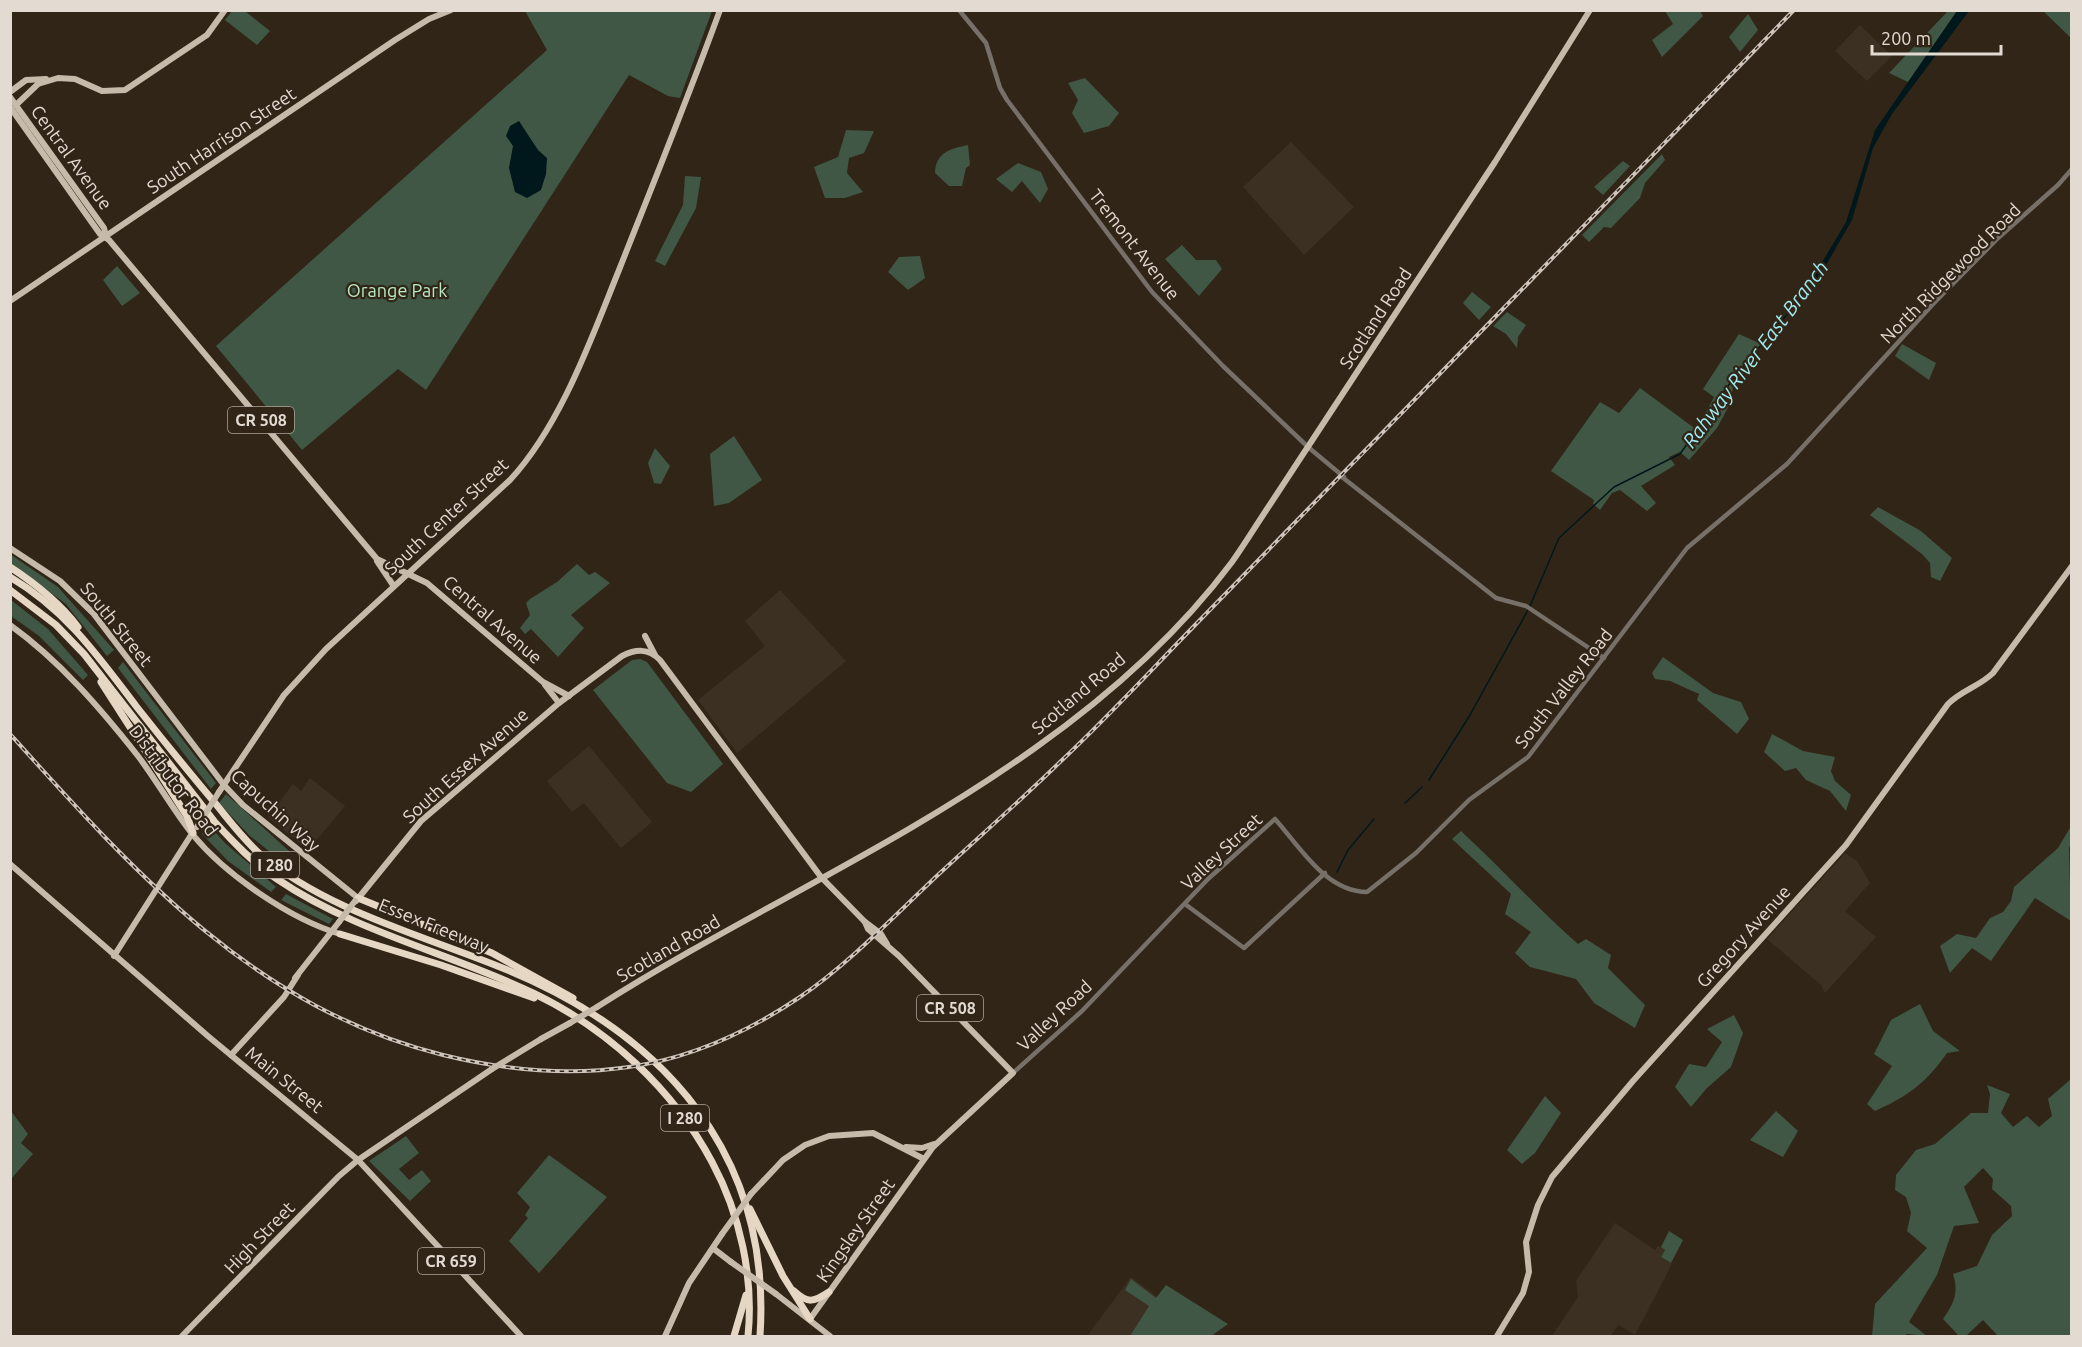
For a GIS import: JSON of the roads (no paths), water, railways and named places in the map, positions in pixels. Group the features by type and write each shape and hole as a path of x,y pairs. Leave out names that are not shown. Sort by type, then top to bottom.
{"highway":[{"path":"10,567 64,609 88,641"},
{"name":"Essex Freeway","path":"10,577 50,606 88,641 150,723 243,836 284,872 344,905 541,985 604,1021 675,1081 696,1106 727,1158 743,1194 758,1251 763,1296 760,1336"},
{"name":"Essex Freeway","path":"10,590 56,625 84,654 214,821 235,844 275,878 339,913 515,985 563,1010 623,1053 676,1105 696,1132 722,1180 742,1243 750,1317 748,1336"},
{"path":"84,654 195,830"},
{"path":"357,900 492,953 560,988 604,1021"},
{"path":"340,934 441,965 563,1010"},
{"path":"743,1194 788,1287 810,1319"},
{"path":"734,1336 745,1303 746,1269"},
{"path":"788,1287 808,1302 830,1292"}],"main road":[{"path":"10,92 27,81 67,77 102,92 125,90 207,35 225,10"},
{"name":"South Harrison Street","path":"10,301 395,40 429,19 451,10"},
{"name":"South Center Street","path":"114,956 284,695 326,648 510,480 538,443 583,356 665,156 720,10"},
{"name":"Scotland Road","path":"358,1160 541,1039 954,801 1033,750 1118,680 1186,616 1231,562 1495,162 1590,10"},
{"path":"12,108 30,90 46,79"},
{"name":"Central Avenue","path":"10,97 12,108 104,228 106,236 369,550 383,563 407,572 437,589 543,682 568,696"},
{"name":"South Street","path":"10,548 60,581 78,596 185,735"},
{"path":"369,550 393,585"},
{"name":"Gregory Avenue","path":"1497,1336 1523,1293 1529,1272 1527,1242 1538,1205 1552,1177 1640,1073 1846,845 1948,704 1966,688 1988,679 2059,580 2072,566"},
{"name":"Distributor Road","path":"10,625 45,650 110,722 221,863 246,883 285,908 340,934"},
{"path":"645,636 655,655"},
{"path":"568,696 632,651 643,650 655,655"},
{"name":"CR 508","path":"655,655 821,877 865,922 868,929 887,944 1014,1072"},
{"path":"543,682 559,703"},
{"name":"South Essex Avenue","path":"231,1055 294,984 298,975 331,931 421,821 568,696"},
{"name":"Capuchin Way","path":"185,735 224,785 243,805 357,900"},
{"name":"Main Street","path":"10,864 114,956 358,1160 521,1336"},
{"name":"Valley Road","path":"924,1159 1014,1072"},
{"path":"665,1336 689,1283 751,1194 783,1160 819,1140 869,1132 903,1146 924,1159"},
{"path":"903,1146 922,1148 938,1143"},
{"name":"Kingsley Street","path":"810,1319 924,1159"},
{"name":"High Street","path":"182,1336 339,1176 358,1160"},
{"path":"714,1249 830,1336"}],"street":[{"name":"Tremont Avenue","path":"959,10 986,43 1000,88 1007,100 1152,292 1223,366 1308,447 1496,598 1526,606 1604,658"},
{"name":"North Ridgewood Road","path":"1850,398 1934,303 1998,238 2051,192 2072,169"},
{"name":"South Valley Road","path":"1275,819 1324,873 1341,888 1367,892 1376,887 1423,846 1469,800 1528,757 1687,548 1788,464 1850,398"},
{"name":"Valley Street","path":"1185,904 1208,879 1275,819"},
{"path":"1185,904 1244,948 1324,873"},
{"name":"Valley Road","path":"1014,1072 1082,1011 1185,904"}],"water":[{"path":"1957,11 1969,11 1892,114 1873,148 1852,220 1813,288 1808,286 1846,222 1875,130"},
{"path":"519,121 538,150 547,158 546,174 541,190 527,198 515,192 509,168 513,146 506,136 510,126"}],"waterway":[{"name":"Rahway River East Branch","path":"1530,606 1559,538 1614,487 1680,454 1735,376 1811,286"},
{"name":"Rahway River East Branch","path":"1429,780 1470,715 1528,610"},
{"name":"Rahway River East Branch","path":"1405,803 1422,787"},
{"name":"Rahway River East Branch","path":"1337,872 1348,850 1374,819"}],"railway":[{"path":"10,734 104,836 152,884 203,929 256,969 314,1005 376,1033 443,1055 466,1060 512,1068 559,1071 606,1070 652,1063 718,1042 780,1010 837,969 1078,745 1794,10"}],"park label":[{"name":"Orange Park","path":"397,290"}]}
